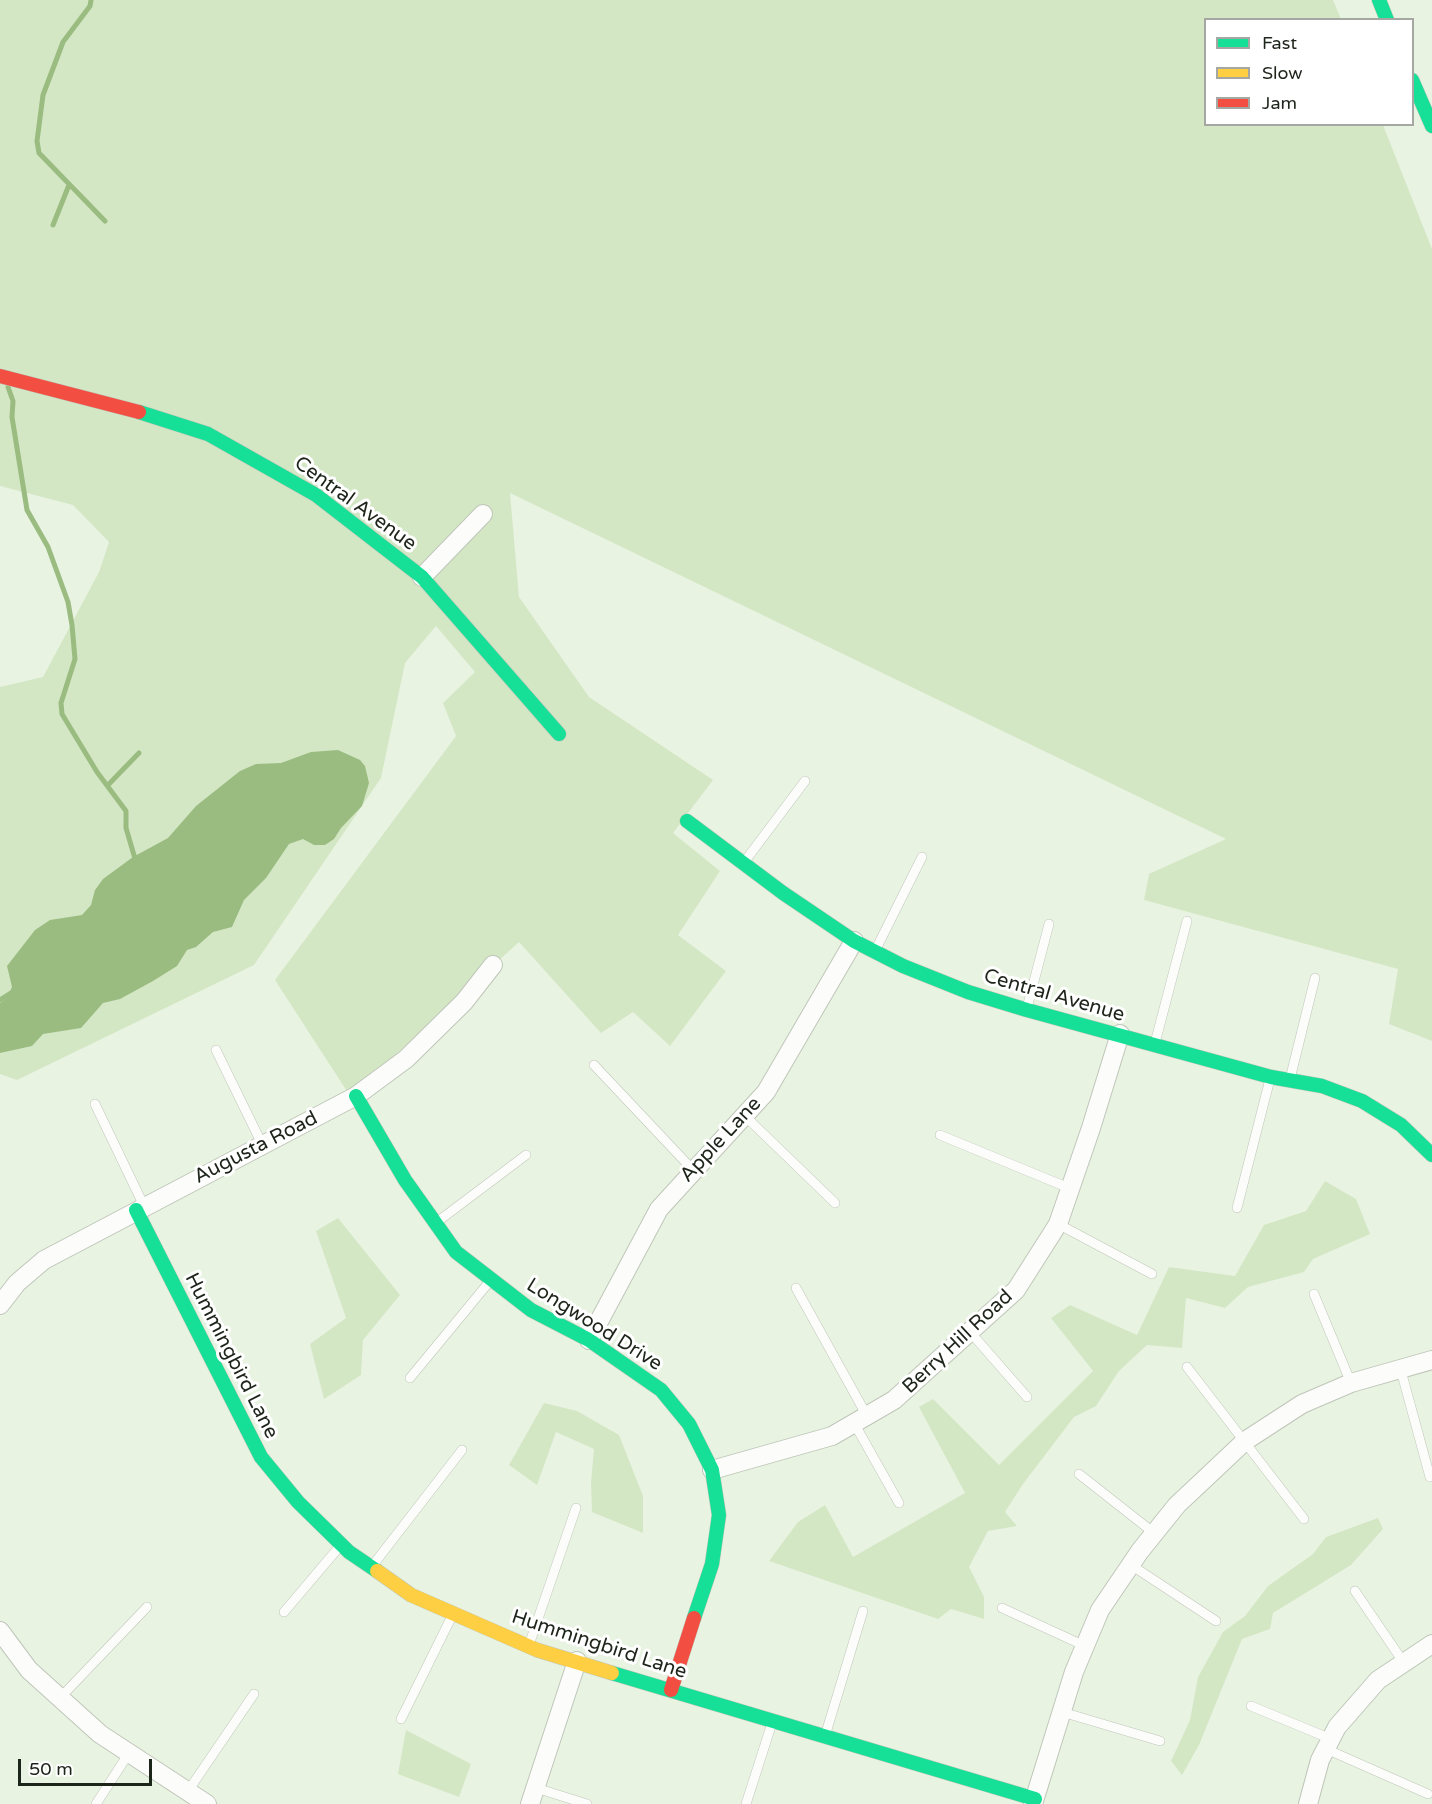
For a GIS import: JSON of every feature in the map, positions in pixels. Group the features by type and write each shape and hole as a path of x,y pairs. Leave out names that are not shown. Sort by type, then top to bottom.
{"street":[{"path":"1379,0 1386,18"},
{"path":"1414,82 1432,126"},
{"name":"Central Avenue","path":"0,376 152,416 208,434 316,495 422,577 559,734"},
{"path":"422,577 483,514"},
{"name":"Central Avenue","path":"687,821 743,865 874,953 968,992 1027,1010 1271,1077 1290,1078 1322,1086 1362,1101 1401,1125 1432,1155"},
{"name":"Apple Lane","path":"589,1340 659,1209 766,1092 854,941"},
{"name":"Augusta Road","path":"0,1305 17,1283 44,1260 356,1095 406,1059 464,1002 493,965"},
{"name":"Berry Hill Road","path":"712,1470 832,1436 861,1420 894,1400 971,1333 1016,1290 1058,1224 1120,1034"},
{"name":"Longwood Drive","path":"356,1095 405,1180 456,1252 490,1281 531,1310 589,1340 661,1390 689,1424 712,1470 719,1515 712,1564 671,1690"},
{"name":"Hummingbird Lane","path":"140,1208 261,1457 298,1502 342,1544 411,1595 528,1646 1034,1802"},
{"path":"1034,1802 1062,1712 1100,1610 1154,1533 1177,1505 1245,1441 1302,1404 1351,1383 1400,1367 1432,1360"},
{"path":"0,1631 29,1670 100,1734 207,1804"},
{"path":"1308,1804 1328,1744 1337,1727 1378,1680 1432,1644"},
{"path":"533,1796 577,1661"}],"lane":[{"path":"743,865 805,781"},
{"path":"874,953 922,857"},
{"path":"1155,1044 1187,921"},
{"path":"1027,1010 1049,924"},
{"path":"1290,1078 1315,978"},
{"path":"216,1050 262,1144"},
{"path":"594,1065 693,1170"},
{"path":"1237,1208 1271,1077"},
{"path":"95,1104 140,1208"},
{"path":"744,1114 835,1203"},
{"path":"940,1135 1069,1188"},
{"path":"435,1224 526,1155"},
{"path":"1058,1224 1152,1274"},
{"path":"410,1378 490,1281"},
{"path":"795,1288 861,1420 899,1503"},
{"path":"1314,1294 1351,1383"},
{"path":"971,1333 1027,1397"},
{"path":"1187,1367 1304,1519"},
{"path":"1400,1367 1430,1477"},
{"path":"371,1567 462,1450"},
{"path":"1079,1474 1154,1533"},
{"path":"528,1646 576,1508"},
{"path":"284,1612 342,1544"},
{"path":"1131,1565 1216,1621"},
{"path":"1355,1591 1404,1663"},
{"path":"60,1698 147,1607"},
{"path":"1002,1608 1085,1646"},
{"path":"825,1736 863,1611"},
{"path":"401,1719 453,1614"},
{"path":"188,1791 254,1694"},
{"path":"1251,1706 1428,1794"},
{"path":"1062,1712 1160,1741"},
{"path":"746,1804 772,1720"},
{"path":"96,1804 129,1753"},
{"path":"533,1796 587,1804"}],"shaded area":[{"path":"0,0 1333,0 1341,18 1204,18 1204,126 1383,126 1432,249 1432,1041 1389,1024 1398,969 1144,900 1149,874 1226,839 510,493 519,597 589,697 713,780 673,833 720,871 678,935 726,971 670,1046 633,1012 601,1033 519,942 350,1096 275,980 456,736 443,703 475,672 436,626 405,663 381,778 254,965 17,1080 0,1074 0,687 43,677 99,572 109,542 73,505 0,486"},
{"path":"338,750 360,760 365,766 369,783 362,806 334,839 325,845 314,845 303,839 289,844 266,878 244,900 232,927 213,932 196,947 187,950 177,966 153,981 120,999 103,1003 81,1028 43,1034 32,1046 0,1053 0,1003 7,998 12,987 7,966 35,930 50,920 82,915 91,905 95,890 103,879 133,857 168,838 196,806 240,771 256,764 281,763 311,752"},
{"path":"1325,1181 1356,1199 1370,1234 1313,1259 1304,1272 1248,1287 1225,1308 1186,1298 1182,1348 1147,1345 1119,1371 1096,1406 1074,1417 1023,1484 1005,1512 1017,1526 988,1531 969,1567 984,1597 984,1619 951,1609 938,1619 769,1561 798,1522 825,1505 853,1557 965,1493 919,1407 933,1399 999,1465 1093,1371 1051,1318 1070,1305 1137,1335 1169,1267 1235,1276 1264,1225 1306,1211"},
{"path":"338,1218 400,1295 363,1340 361,1375 324,1399 310,1344 346,1318 316,1231"},
{"path":"544,1403 577,1411 619,1435 643,1496 643,1533 592,1512 591,1483 594,1449 556,1432 537,1485 509,1465"},
{"path":"1378,1518 1383,1529 1351,1565 1273,1613 1270,1629 1242,1639 1199,1745 1182,1775 1171,1761 1190,1720 1198,1677 1223,1632 1245,1616 1268,1586 1313,1554 1326,1537"},
{"path":"406,1730 471,1764 459,1797 398,1774"}],"waterway":[{"path":"91,0 90,6 63,42 43,95 37,141 39,153 105,221"},
{"path":"53,225 69,185"},
{"path":"8,387 13,401 12,417 27,510 48,547 68,602 72,625 75,659 61,703 62,714 97,772 126,811 126,828 136,862"},
{"path":"108,785 139,753"},
{"path":"0,1000 14,991"}],"traffic: fast":[{"path":"1379,0 1386,18"},
{"path":"1414,85 1432,126"},
{"path":"139,412 208,434 316,495 422,577 559,734"},
{"path":"687,821 783,893 854,941 903,966 968,992 1027,1010 1271,1077 1322,1086 1362,1101 1401,1125 1432,1155"},
{"path":"356,1096 405,1180 456,1252 531,1310 589,1340 661,1390 689,1424 712,1470 719,1515 712,1564 694,1618"},
{"path":"136,1210 261,1457 298,1502 349,1552 377,1571"},
{"path":"612,1673 1035,1799"}],"traffic: slow":[{"path":"377,1571 411,1595 537,1650 612,1673"}],"traffic: jam":[{"path":"0,376 139,412"},
{"path":"671,1690 694,1618"}]}
